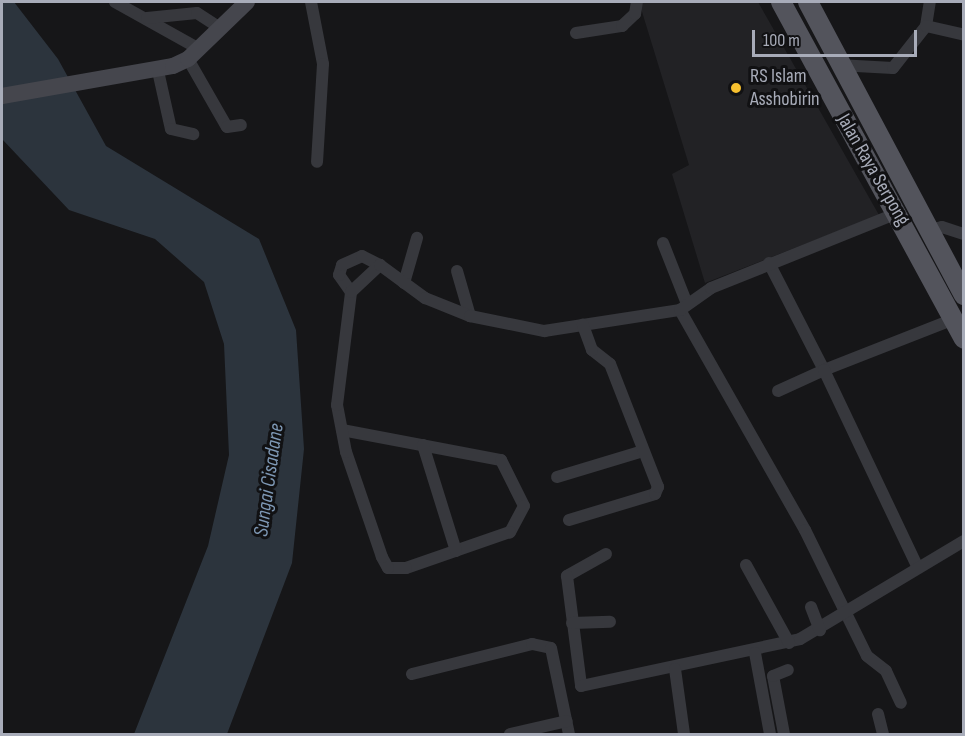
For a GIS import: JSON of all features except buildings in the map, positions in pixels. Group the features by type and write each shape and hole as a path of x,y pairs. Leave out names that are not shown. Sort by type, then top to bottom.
{"main road":[{"path":"2,96 153,72 193,54 247,2"},
{"name":"Jalan Raya Serpong","path":"781,2 829,93 898,213 963,339"},
{"name":"Jalan Raya Serpong","path":"808,2 837,65 930,230 963,295"},
{"path":"829,93 849,86"}],"street":[{"path":"115,2 147,18 193,54 227,127 241,125"},
{"path":"310,2 323,64 317,162"},
{"path":"576,33 622,26 635,14 637,2"},
{"path":"837,65 893,68 926,26 930,2"},
{"path":"147,18 197,13 220,28"},
{"path":"926,26 963,35"},
{"path":"153,72 171,129 193,134"},
{"path":"351,292 339,275 342,265 362,256 380,265 404,283 470,316 526,330 583,325 683,307 769,263 898,213"},
{"path":"930,230 942,227 963,234"},
{"path":"404,283 417,238"},
{"path":"663,243 683,307 848,612 867,656 886,671 901,703"},
{"path":"769,263 824,370 917,566"},
{"path":"342,430 501,460 524,506 513,529 406,568 388,568 342,430 337,405 351,292 380,265"},
{"path":"457,271 470,316"},
{"path":"778,391 954,318"},
{"path":"569,520 655,494 656,478 643,451 610,364 591,350 583,325"},
{"path":"423,445 456,551"},
{"path":"557,477 643,451"},
{"path":"606,554 567,576 581,686 755,653 789,643 820,630 917,566 963,541"},
{"path":"746,565 789,643"},
{"path":"811,607 820,630"},
{"path":"572,623 610,622"},
{"path":"412,674 540,645 555,655 569,735"},
{"path":"755,653 770,735"},
{"path":"675,669 684,735"},
{"path":"784,735 773,676 788,670"},
{"path":"878,714 883,735"},
{"path":"510,735 567,722"}],"shaded area":[{"name":"RS Islam Asshobirin","path":"639,2 758,2 879,215 705,283 672,174 689,165"}],"water":[{"name":"Sungai Cisadane","path":"2,2 14,2 58,59 106,146 259,239 296,330 304,449 292,563 227,734 134,734 208,546 229,455 224,344 204,282 155,239 69,210 2,139"}],"place":[{"name":"RS Islam Asshobirin","path":"736,88"}]}
